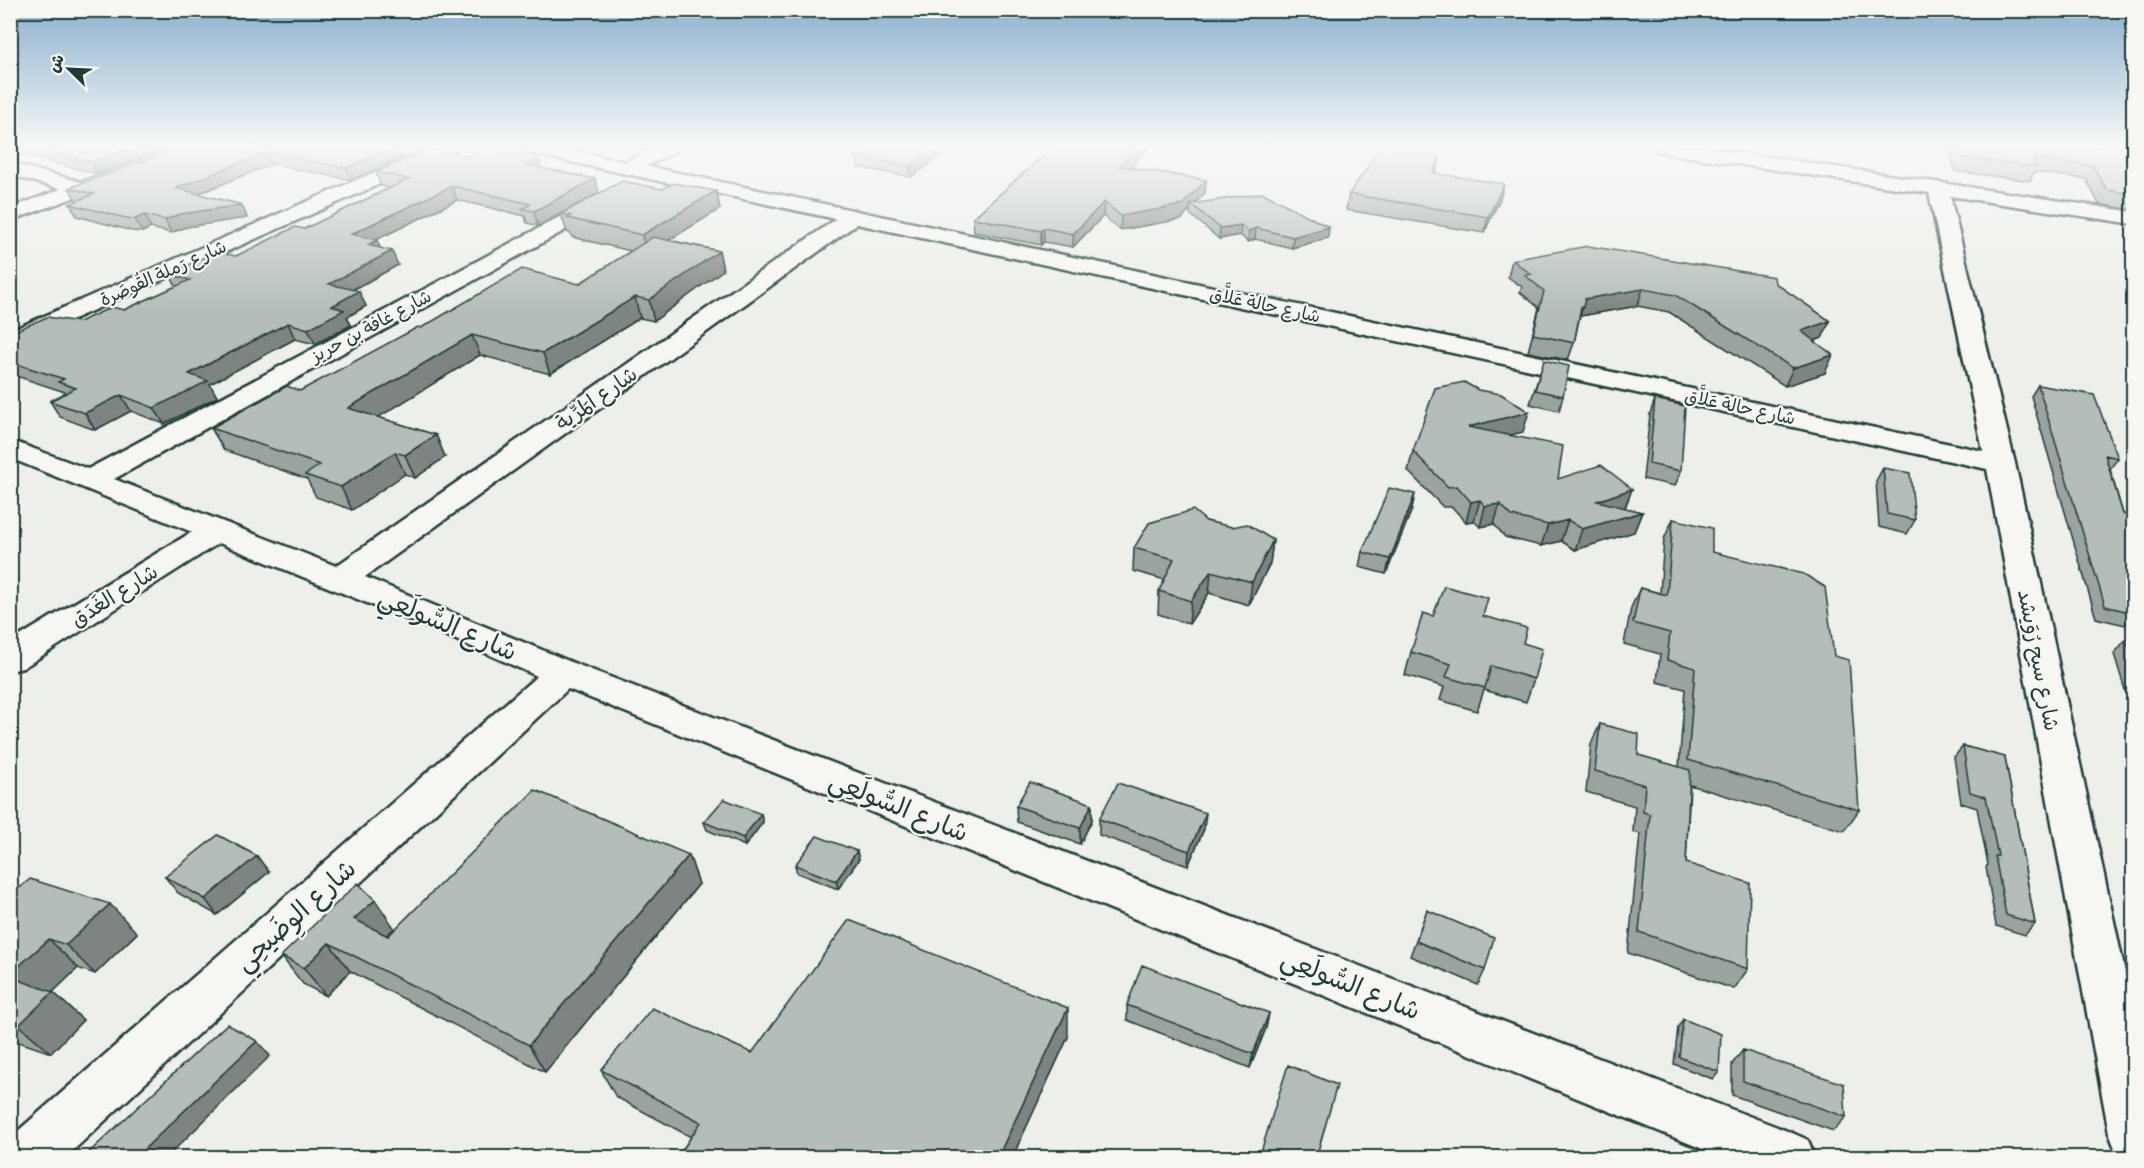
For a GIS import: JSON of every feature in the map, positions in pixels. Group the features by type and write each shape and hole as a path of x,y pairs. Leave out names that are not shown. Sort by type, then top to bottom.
{"street":[{"path":"10,215 48,202"},
{"name":"شارع رَملة القُوصَرة","path":"10,340 324,202"},
{"name":"شارع غافة بن حريز","path":"89,480 603,202"},
{"name":"شارع حالة عَلاَّق","path":"781,202 2000,463"},
{"name":"شارع سيح رُوَيشد","path":"1941,202 2000,463 2133,1133"},
{"path":"2026,202 2133,218"},
{"name":"شارع المَرِّية","path":"339,580 853,217"},
{"name":"شارع السُّولَعِي","path":"10,448 448,623 563,673 1790,1158"},
{"name":"شارع الغَدَق","path":"10,659 217,531"},
{"name":"شارع الوِضَيحِي","path":"27,1158 563,673"}],"building":[{"path":"76,202 228,202 242,205 180,214 165,220 145,215 135,219 126,218 70,204"},
{"path":"362,202 419,202 351,234 377,240 368,245 392,251 329,284 359,291 332,306 344,310 308,329 288,323 189,374 208,381 154,408 121,395 85,413 50,401 76,388 58,382 64,379 10,362 10,333 47,317 79,322 112,307 124,310 190,280 169,274 215,252 236,256 295,227 304,229"},
{"path":"520,202 552,202 534,211 522,209 531,204"},
{"path":"584,202 698,202 642,235 567,218 571,216 561,214"},
{"path":"992,202 1185,202 1182,205 1121,216 1104,202 1073,234 1044,228 1041,231 973,218"},
{"path":"1207,202 1280,202 1329,227 1293,237 1256,228 1249,231 1241,225 1220,228 1191,204"},
{"path":"1394,202 1496,202 1488,217"},
{"path":"653,237 719,251 649,300 635,297 543,353 472,335 348,408 436,435 405,455 395,452 341,487 305,475 320,465 211,428 287,386 300,391 418,327 421,328 522,269 579,284"},
{"path":"1588,246 1774,277 1775,283 1830,321 1801,331 1833,355 1793,368 1675,295 1643,289 1585,299 1581,307 1574,343 1533,334 1544,291 1525,275 1531,274 1512,260"},
{"path":"1544,360 1569,366 1563,396 1535,390"},
{"path":"1464,382 1478,390 1501,394 1529,412 1468,427 1563,446 1558,479 1601,465 1632,489 1597,501 1642,512 1582,529 1568,520 1548,525 1512,516 1500,504 1485,506 1480,500 1471,502 1457,486 1448,487 1413,451 1435,388"},
{"path":"2038,385 2094,395 2118,458 2105,455 2123,514 2133,516 2133,590 2126,588 2133,613 2105,606"},
{"path":"1655,399 1685,406 1681,471 1649,464"},
{"path":"1883,468 1910,473 1915,520 1887,514"},
{"path":"1389,488 1415,494 1390,559 1362,552"},
{"path":"1193,510 1206,521 1232,527 1247,524 1273,540 1252,582 1211,571 1191,601 1159,591 1174,559 1134,548 1149,523"},
{"path":"1673,519 1712,528 1712,552 1804,574 1825,587 1834,656 1849,660 1859,810 1688,760 1695,668 1667,660 1670,633 1633,623 1640,588 1667,595"},
{"path":"1444,586 1488,598 1483,616 1527,628 1523,643 1542,649 1534,679 1491,666 1485,688 1446,677 1451,664 1411,652 1423,613 1433,616"},
{"path":"2126,639 2133,641 2133,661"},
{"path":"1600,724 1639,734 1638,755 1690,770 1686,863 1750,883 1748,969 1639,932 1650,814 1643,812 1645,785 1595,771"},
{"path":"1963,746 2005,757 2035,924 2006,915 1995,856 1998,856 1986,797 1970,792"},
{"path":"1030,782 1092,804 1080,828 1016,806"},
{"path":"1118,783 1206,813 1189,851 1099,819"},
{"path":"535,790 689,855 529,1045 329,943 304,968 281,956 358,883 375,900 354,919 388,936"},
{"path":"724,799 761,814 743,838 704,822"},
{"path":"218,835 257,856 205,899 165,877"},
{"path":"817,836 857,851 836,881 795,865"},
{"path":"30,879 110,904 66,945 49,939 10,974 10,896"},
{"path":"1427,910 1494,938 1485,970 1416,941"},
{"path":"849,920 1068,1008 1002,1148 1005,1158 677,1158 701,1122 601,1070 652,1008 752,1053"},
{"path":"1142,965 1269,1013 1253,1054 1127,1005"},
{"path":"10,977 53,992 19,1025 10,1022"},
{"path":"1683,1019 1721,1034 1719,1072 1679,1057"},
{"path":"227,1024 257,1041 135,1158 83,1158"},
{"path":"1743,1050 1844,1084 1846,1117 1743,1081"},
{"path":"1288,1065 1337,1085 1316,1158 1259,1158"}]}
